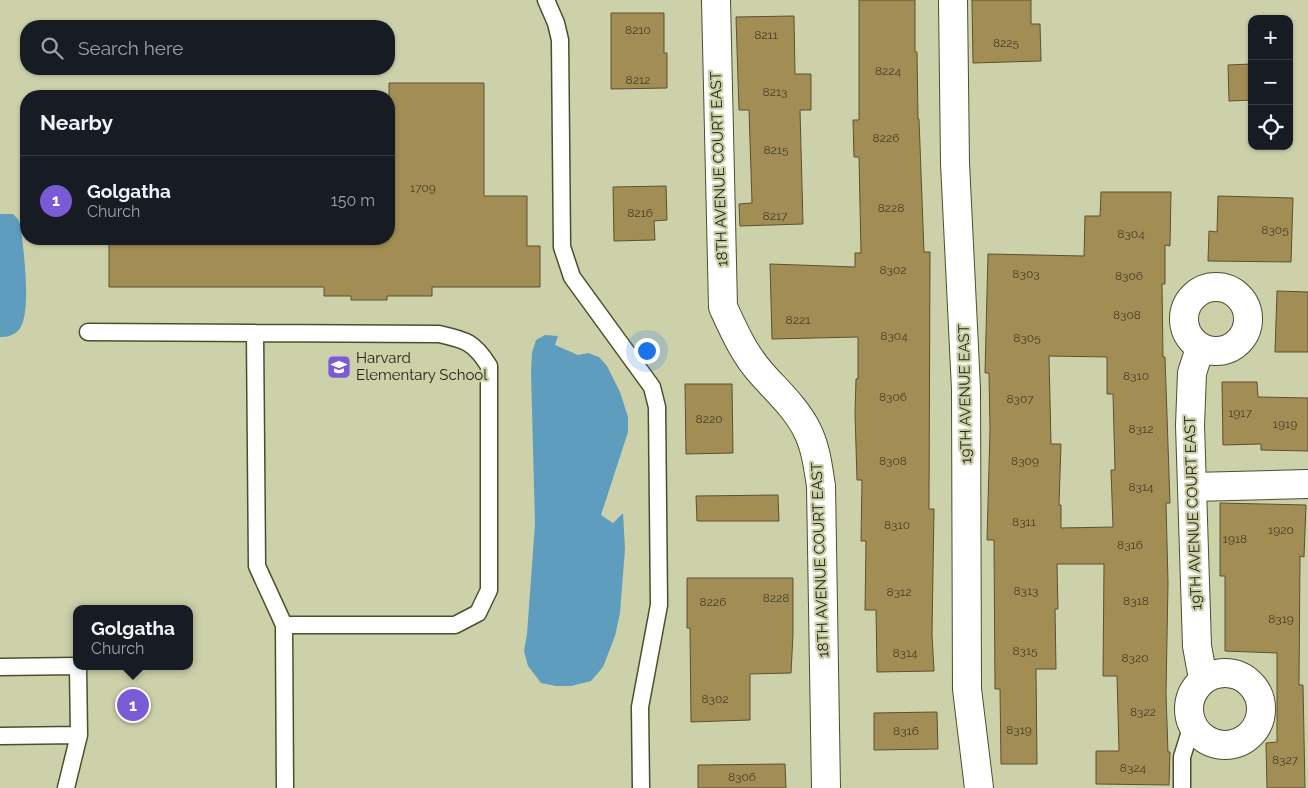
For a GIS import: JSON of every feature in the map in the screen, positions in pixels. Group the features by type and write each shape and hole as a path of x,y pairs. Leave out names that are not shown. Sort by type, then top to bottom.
{"street":[{"name":"18TH AVENUE COURT EAST","path":"716,0 723,308 747,355 798,415 808,431 816,454 820,486 826,788"},
{"name":"19TH AVENUE EAST","path":"953,0 955,163 966,388 967,690 979,788"},
{"name":"19TH AVENUE COURT EAST","path":"1200,348 1192,373 1190,425 1197,646 1203,680"},
{"path":"1193,487 1308,484"},
{"path":"1215,674 1240,675 1250,682 1258,693 1261,704 1260,717 1255,729 1246,738 1235,744 1222,745 1210,742 1200,735 1192,725 1189,713 1189,700 1194,688 1203,680 1215,674"}],"lane":[{"path":"546,0 556,22 560,40 562,247 572,278 652,387 657,407 659,605 640,707 641,788"},
{"path":"88,332 439,334 464,339 479,351 489,366 489,590 478,612 455,625 284,625"},
{"path":"255,333 257,566 284,625 285,788"},
{"path":"0,668 73,666"},
{"path":"66,788 79,735 77,670"},
{"path":"1182,788 1182,757 1192,725"},
{"path":"0,736 79,735"}],"water":[{"path":"0,214 13,214 20,224 20,245 23,245 26,282 25,312 23,323 18,331 9,336 0,337"},
{"path":"545,335 558,336 555,345 578,355 588,353 599,357 607,366 620,392 628,417 628,432 601,515 613,523 623,513 625,549 620,613 615,636 603,667 591,681 571,686 541,683 528,666 524,651 527,634 535,524 532,353 536,340"}],"building":[{"path":"859,0 915,0 915,52 917,52 924,252 930,252 929,509 934,509 932,634 934,671 877,672 876,610 865,610 866,541 861,541 862,480 857,480 855,413 856,379 858,379 858,337 772,339 770,264 855,267 855,253 861,253 859,157 854,157 853,120 859,120"},
{"path":"972,0 1031,0 1031,24 1040,24 1041,61 973,63"},
{"path":"611,13 664,13 664,53 667,53 667,88 611,89"},
{"path":"794,16 795,74 811,74 811,110 800,110 803,224 740,226 739,204 752,203 749,110 739,110 736,17"},
{"path":"1248,64 1248,100 1229,101 1228,65"},
{"path":"389,83 484,83 484,196 527,196 527,246 540,246 540,287 432,287 432,296 387,296 387,300 351,300 351,296 324,296 324,287 109,287 109,245 395,245 395,90 389,90"},
{"path":"666,186 667,220 654,221 655,240 614,241 613,187"},
{"path":"1101,192 1171,192 1170,246 1165,245 1165,284 1162,284 1163,357 1165,357 1170,503 1166,503 1168,583 1166,693 1168,752 1170,752 1169,785 1096,784 1096,751 1119,751 1117,676 1103,676 1104,564 1057,564 1058,609 1055,609 1056,669 1036,669 1037,764 1001,764 1000,689 995,689 994,540 987,540 990,430 989,373 985,373 988,254 1084,256 1085,216 1100,216","holes":["1049,356 1107,357 1107,394 1113,394 1115,470 1111,470 1113,527 1061,528 1061,505 1059,505 1061,444 1051,444"]},
{"path":"1218,196 1293,198 1291,262 1208,261 1209,231 1217,232"},
{"path":"1277,291 1308,292 1308,352 1275,352"},
{"path":"1222,382 1257,382 1258,397 1308,398 1308,451 1261,450 1261,444 1223,445"},
{"path":"685,384 732,384 733,453 686,454"},
{"path":"778,495 779,521 697,521 696,496"},
{"path":"1220,503 1306,505 1304,557 1300,556 1299,685 1303,685 1305,788 1267,788 1266,743 1277,742 1277,653 1225,651 1225,576 1220,576"},
{"path":"687,578 793,578 791,673 750,674 750,720 691,722 690,628 687,628"},
{"path":"937,712 938,749 874,750 874,713"},
{"path":"785,764 786,788 698,788 698,765"}],"place":[{"name":"Harvard Elementary School","path":"339,367"},
{"name":"Golgatha","path":"133,705"}]}
